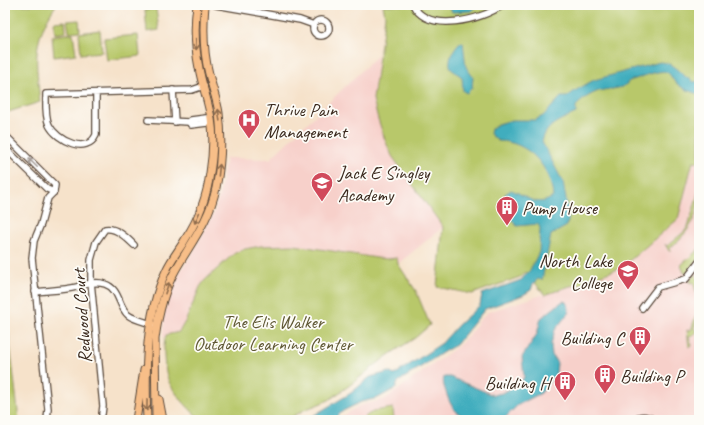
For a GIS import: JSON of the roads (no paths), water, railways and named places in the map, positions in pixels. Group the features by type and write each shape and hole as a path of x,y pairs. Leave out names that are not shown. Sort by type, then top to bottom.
{"main road":[{"path":"136,420 142,379 153,325 154,303 172,258 194,224 201,210 208,188 213,134 204,86 199,70 196,48 195,26 197,5"},
{"path":"156,420 155,339 153,325 170,281 203,224 216,190 221,130 205,55 205,5"},
{"path":"212,153 220,154"},
{"path":"147,420 148,354"},
{"path":"156,376 163,420"}],"street":[{"path":"216,5 300,20 314,24"},
{"path":"413,5 416,12 422,16 431,20 442,22 474,18 488,14 503,5"},
{"path":"96,93 96,135 94,140 89,143 74,144 62,140 52,130 48,121 46,94 192,90 204,86"},
{"path":"173,90 175,122"},
{"path":"148,120 188,122 190,120 206,118 210,120"},
{"path":"5,135 55,185 54,192 48,198 41,224 34,240 32,258 48,409 47,420"},
{"path":"5,148 47,189 54,192"},
{"name":"Redwood Court","path":"102,414 103,406 91,260 96,242 105,229 110,228 116,230 134,245"},
{"path":"642,308 658,287 686,279 699,262"},
{"path":"35,292 73,288 92,282 101,283 114,289 124,311 128,315 132,318 153,325"},
{"path":"633,420 638,417 648,416 654,420"}],"water":[{"path":"449,5 478,5 471,11 452,12"},
{"path":"463,42 466,67 473,77 472,88 467,93 463,91 462,77 451,69 450,65 450,58 453,52 459,43"},
{"path":"660,62 673,66 694,82 699,81 699,94 680,86 669,74 663,71 653,73 629,81 622,87 598,91 582,100 576,106 576,113 555,123 544,136 542,142 563,182 569,216 567,226 551,235 542,280 538,279 533,284 531,290 523,295 485,309 456,345 398,382 396,388 378,398 361,402 343,411 334,420 306,420 351,393 370,377 389,372 394,375 442,343 458,325 480,305 482,294 521,280 530,270 539,252 540,228 538,224 517,226 507,212 505,194 511,190 531,200 541,202 553,197 551,186 543,166 536,158 519,146 509,142 498,141 490,134 491,129 498,124 512,120 535,120 543,116 561,97 567,97 594,80"},
{"path":"563,301 568,305 569,312 555,330 551,344 552,355 557,363 556,373 541,393 518,405 503,420 477,420 462,416 456,411 445,390 444,377 450,377 493,395 502,393 519,385 524,377 522,357 537,334 541,318"}],"place":[{"name":"Thrive Pain Management","path":"249,140"},
{"name":"Jack E Singley Academy","path":"322,202"},
{"name":"Pump House","path":"507,226"},
{"name":"North Lake College","path":"628,290"},
{"name":"Building C","path":"640,356"},
{"name":"Building P","path":"605,394"},
{"name":"Building H","path":"565,402"}],"park label":[{"name":"The Elis Walker Outdoor Learning Center","path":"273,332"}]}
